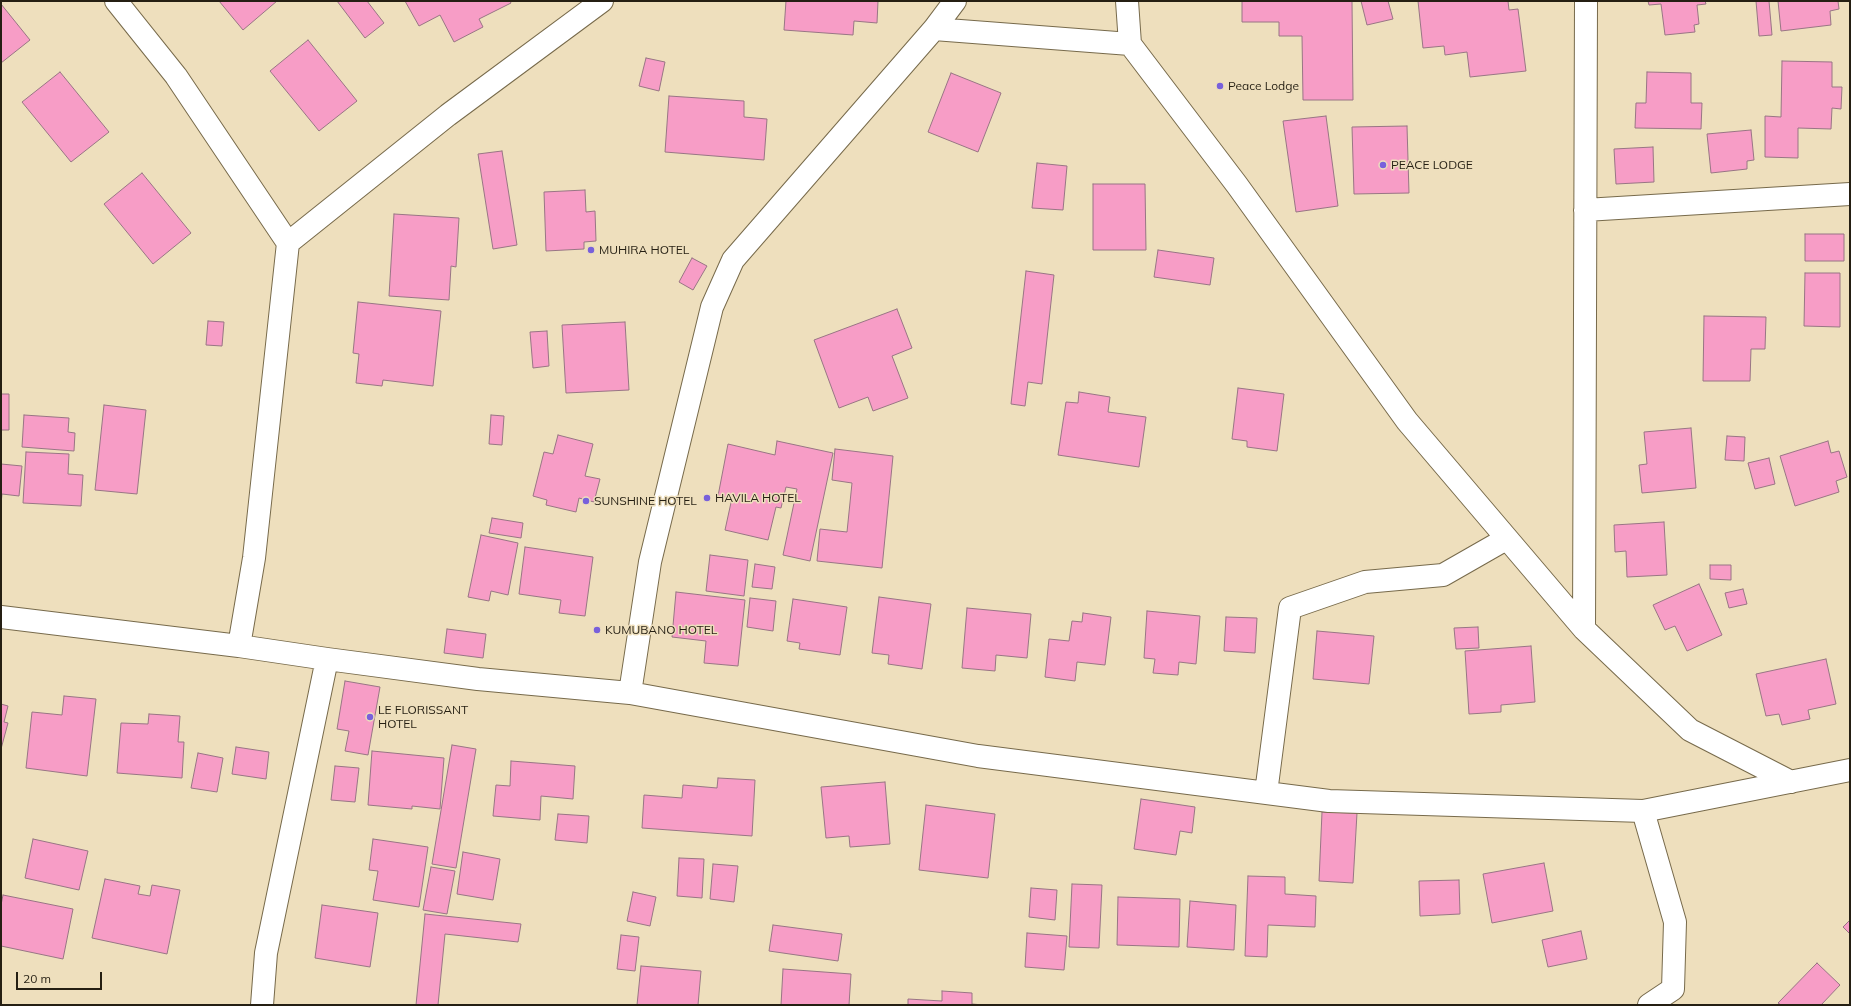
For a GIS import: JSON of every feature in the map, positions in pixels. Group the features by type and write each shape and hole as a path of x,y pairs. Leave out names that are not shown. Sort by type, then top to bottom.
{"street":[{"path":"116,1 176,76 288,243 254,558 239,646"},
{"path":"288,243 448,115 602,1"},
{"path":"630,693 650,562 712,307 733,260 934,29 955,1"},
{"path":"1127,1 1130,44 1237,185 1407,421 1506,538 1584,629 1690,730 1791,782"},
{"path":"1584,629 1586,1"},
{"path":"934,29 1130,44"},
{"path":"1585,210 1850,194"},
{"path":"1266,793 1290,608 1365,582 1443,575 1506,538"},
{"path":"1,617 239,646 478,679 630,693 978,756 1329,801 1643,811 1850,770"},
{"path":"262,1005 266,953 327,659"},
{"path":"1643,811 1675,922 1673,989 1649,1005"}],"building":[{"path":"219,1 277,1 243,30"},
{"path":"337,1 367,1 384,23 365,38"},
{"path":"405,1 510,1 511,3 479,19 483,27 454,42 440,15 419,26"},
{"path":"786,1 878,1 877,23 854,21 853,35 784,30"},
{"path":"1242,1 1352,1 1353,100 1303,100 1302,36 1279,36 1279,22 1242,22"},
{"path":"1361,1 1388,1 1393,19 1367,25"},
{"path":"1418,1 1508,1 1509,10 1518,9 1526,71 1470,77 1467,52 1445,55 1444,46 1423,48"},
{"path":"1648,1 1705,1 1706,4 1697,5 1699,24 1694,25 1695,32 1665,35 1661,4 1649,5"},
{"path":"1756,1 1769,1 1772,35 1759,36"},
{"path":"1778,1 1838,1 1839,9 1830,11 1831,25 1781,31"},
{"path":"1,4 30,40 1,63"},
{"path":"308,40 357,101 319,131 270,71"},
{"path":"646,58 665,62 659,91 639,86"},
{"path":"1782,61 1832,62 1832,87 1842,87 1841,109 1832,108 1831,129 1798,128 1798,158 1765,157 1765,116 1781,117"},
{"path":"60,72 109,132 71,162 22,102"},
{"path":"1647,72 1691,73 1691,103 1702,103 1701,129 1635,128 1636,103 1646,103"},
{"path":"951,73 1001,93 978,152 928,132"},
{"path":"669,96 744,101 744,117 767,119 764,160 665,152"},
{"path":"1326,116 1338,206 1296,212 1283,121"},
{"path":"1407,126 1409,193 1354,194 1352,127"},
{"path":"1751,130 1754,160 1747,161 1747,169 1711,173 1707,134"},
{"path":"1653,147 1654,182 1616,184 1614,149"},
{"path":"502,151 517,245 493,249 478,154"},
{"path":"1037,163 1067,166 1063,210 1032,208"},
{"path":"142,173 191,233 153,264 104,204"},
{"path":"1093,184 1145,184 1146,250 1093,250"},
{"path":"585,190 586,212 595,211 596,241 584,242 584,249 546,251 544,192"},
{"path":"394,214 459,218 456,267 451,266 449,300 389,296"},
{"path":"1805,234 1844,234 1844,261 1805,261"},
{"path":"1158,250 1214,258 1210,285 1154,277"},
{"path":"692,258 707,266 693,290 679,282"},
{"path":"1026,271 1054,275 1042,384 1028,382 1025,406 1011,404"},
{"path":"1805,273 1840,273 1840,327 1804,326"},
{"path":"358,302 441,311 433,386 383,380 382,386 356,383 359,354 353,353"},
{"path":"897,309 912,348 892,356 908,398 873,411 868,397 839,408 814,340"},
{"path":"1704,316 1766,317 1765,349 1751,349 1750,381 1703,381"},
{"path":"208,321 224,322 222,346 206,345"},
{"path":"625,322 629,390 566,393 562,325"},
{"path":"547,331 549,366 533,368 530,332"},
{"path":"1238,388 1284,394 1277,451 1247,447 1247,441 1232,439"},
{"path":"1079,392 1110,397 1108,412 1146,417 1139,467 1058,455 1066,402 1078,403"},
{"path":"1,394 9,394 9,430 1,430"},
{"path":"104,405 146,410 137,494 95,490"},
{"path":"24,415 69,418 68,432 75,433 74,451 22,447"},
{"path":"491,415 504,416 502,445 489,444"},
{"path":"1691,428 1696,488 1642,493 1639,465 1647,464 1644,432"},
{"path":"558,435 593,444 585,476 600,479 594,502 579,498 576,512 546,505 547,500 533,496 544,452 553,454"},
{"path":"1727,436 1745,437 1744,461 1725,460"},
{"path":"777,441 833,453 810,561 783,555 797,489 786,487 781,508 776,507 768,540 725,530 732,498 718,496 728,444 775,455"},
{"path":"1828,441 1831,453 1839,451 1847,477 1836,481 1839,492 1795,506 1780,456"},
{"path":"835,449 893,456 882,568 817,561 820,529 847,532 852,483 832,480"},
{"path":"26,452 69,454 68,474 83,475 81,506 23,503"},
{"path":"1769,458 1775,484 1755,489 1748,463"},
{"path":"1,464 22,466 19,496 2,494 1,504"},
{"path":"492,518 523,523 521,538 489,533"},
{"path":"1664,522 1667,575 1627,577 1626,551 1615,552 1614,525"},
{"path":"481,535 518,543 508,595 491,591 489,601 468,597"},
{"path":"525,547 593,557 585,616 559,613 561,600 519,594"},
{"path":"710,555 748,560 744,596 706,591"},
{"path":"755,564 775,567 772,589 752,587"},
{"path":"1710,565 1731,565 1731,580 1710,579"},
{"path":"1699,584 1722,635 1687,651 1675,626 1665,630 1653,605"},
{"path":"1743,589 1747,604 1729,608 1725,593"},
{"path":"676,592 745,600 738,666 704,663 706,641 672,637"},
{"path":"879,597 931,604 922,669 888,664 889,655 872,653"},
{"path":"750,598 776,601 773,631 747,627"},
{"path":"793,599 847,607 840,655 799,649 800,643 787,641"},
{"path":"967,608 1031,614 1027,658 996,655 995,671 962,668"},
{"path":"1147,611 1200,616 1196,664 1179,662 1178,675 1153,673 1155,659 1144,658"},
{"path":"1083,613 1111,617 1105,665 1077,662 1075,681 1045,677 1049,639 1069,641 1072,621 1082,622"},
{"path":"1226,617 1257,618 1255,653 1224,651"},
{"path":"1478,627 1479,648 1456,649 1454,628"},
{"path":"447,629 486,634 483,658 444,653"},
{"path":"1317,631 1374,636 1369,684 1313,679"},
{"path":"1531,646 1535,702 1501,705 1501,712 1469,714 1465,651"},
{"path":"1826,659 1836,704 1808,710 1810,719 1782,725 1779,714 1766,716 1756,674"},
{"path":"345,681 380,687 368,755 345,751 349,731 337,729"},
{"path":"64,696 96,699 87,776 26,768 32,712 62,715"},
{"path":"1,704 8,706 4,722 8,723 1,749"},
{"path":"149,714 180,716 178,742 184,742 182,778 117,773 121,723 148,724"},
{"path":"452,745 476,749 456,868 432,864"},
{"path":"236,747 269,752 266,779 232,774"},
{"path":"372,751 444,758 440,809 412,806 412,809 368,805"},
{"path":"198,753 223,758 217,792 191,788"},
{"path":"511,761 575,766 573,799 541,796 540,820 493,816 496,785 510,786"},
{"path":"335,766 359,768 355,802 331,800"},
{"path":"718,778 755,780 752,836 642,828 644,795 682,798 683,785 717,788"},
{"path":"885,782 890,844 850,847 849,836 826,838 821,787"},
{"path":"1141,799 1195,807 1192,833 1180,831 1176,855 1134,849"},
{"path":"926,805 995,814 988,878 919,870"},
{"path":"1322,812 1357,813 1353,883 1319,881"},
{"path":"558,814 589,816 587,843 555,840"},
{"path":"33,839 88,851 79,890 25,878"},
{"path":"373,839 428,847 419,907 373,900 378,871 369,870"},
{"path":"463,852 500,859 493,900 457,894"},
{"path":"679,858 704,859 702,898 677,896"},
{"path":"1544,863 1553,911 1492,923 1483,874"},
{"path":"713,864 738,866 734,902 710,899"},
{"path":"431,867 455,871 447,914 423,910"},
{"path":"1248,876 1285,877 1285,894 1316,896 1315,927 1268,925 1267,957 1245,956"},
{"path":"105,879 140,886 138,894 150,896 152,885 180,890 167,954 92,938"},
{"path":"1459,880 1460,914 1420,916 1419,881"},
{"path":"1072,884 1102,885 1099,948 1069,947"},
{"path":"1031,888 1057,890 1055,920 1029,917"},
{"path":"633,892 656,897 650,926 627,921"},
{"path":"3,895 73,909 63,959 1,946 1,905"},
{"path":"1118,897 1180,899 1179,947 1117,945"},
{"path":"1190,901 1236,905 1234,950 1187,947"},
{"path":"322,905 378,913 370,967 315,958"},
{"path":"425,914 521,924 518,942 445,934 438,1005 416,1005"},
{"path":"1850,920 1850,934 1843,927"},
{"path":"773,925 842,934 838,961 769,951"},
{"path":"1581,931 1587,959 1548,967 1542,940"},
{"path":"1027,933 1067,936 1064,970 1025,967"},
{"path":"621,935 639,937 635,971 617,969"},
{"path":"1817,963 1840,985 1821,1005 1781,1005 1778,1003"},
{"path":"641,966 701,971 698,1005 637,1005"},
{"path":"783,969 851,974 849,1005 781,1005"},
{"path":"942,991 972,993 972,1004 983,1005 908,1005 908,999 942,1001"}],"place":[{"name":"Peace Lodge","path":"1220,86"},
{"name":"PEACE LODGE","path":"1383,165"},
{"name":"MUHIRA HOTEL","path":"591,250"},
{"name":"HAVILA HOTEL","path":"707,498"},
{"name":"SUNSHINE HOTEL","path":"586,501"},
{"name":"KUMUBANO HOTEL","path":"597,630"},
{"name":"LE FLORISSANT HOTEL","path":"370,717"}]}
